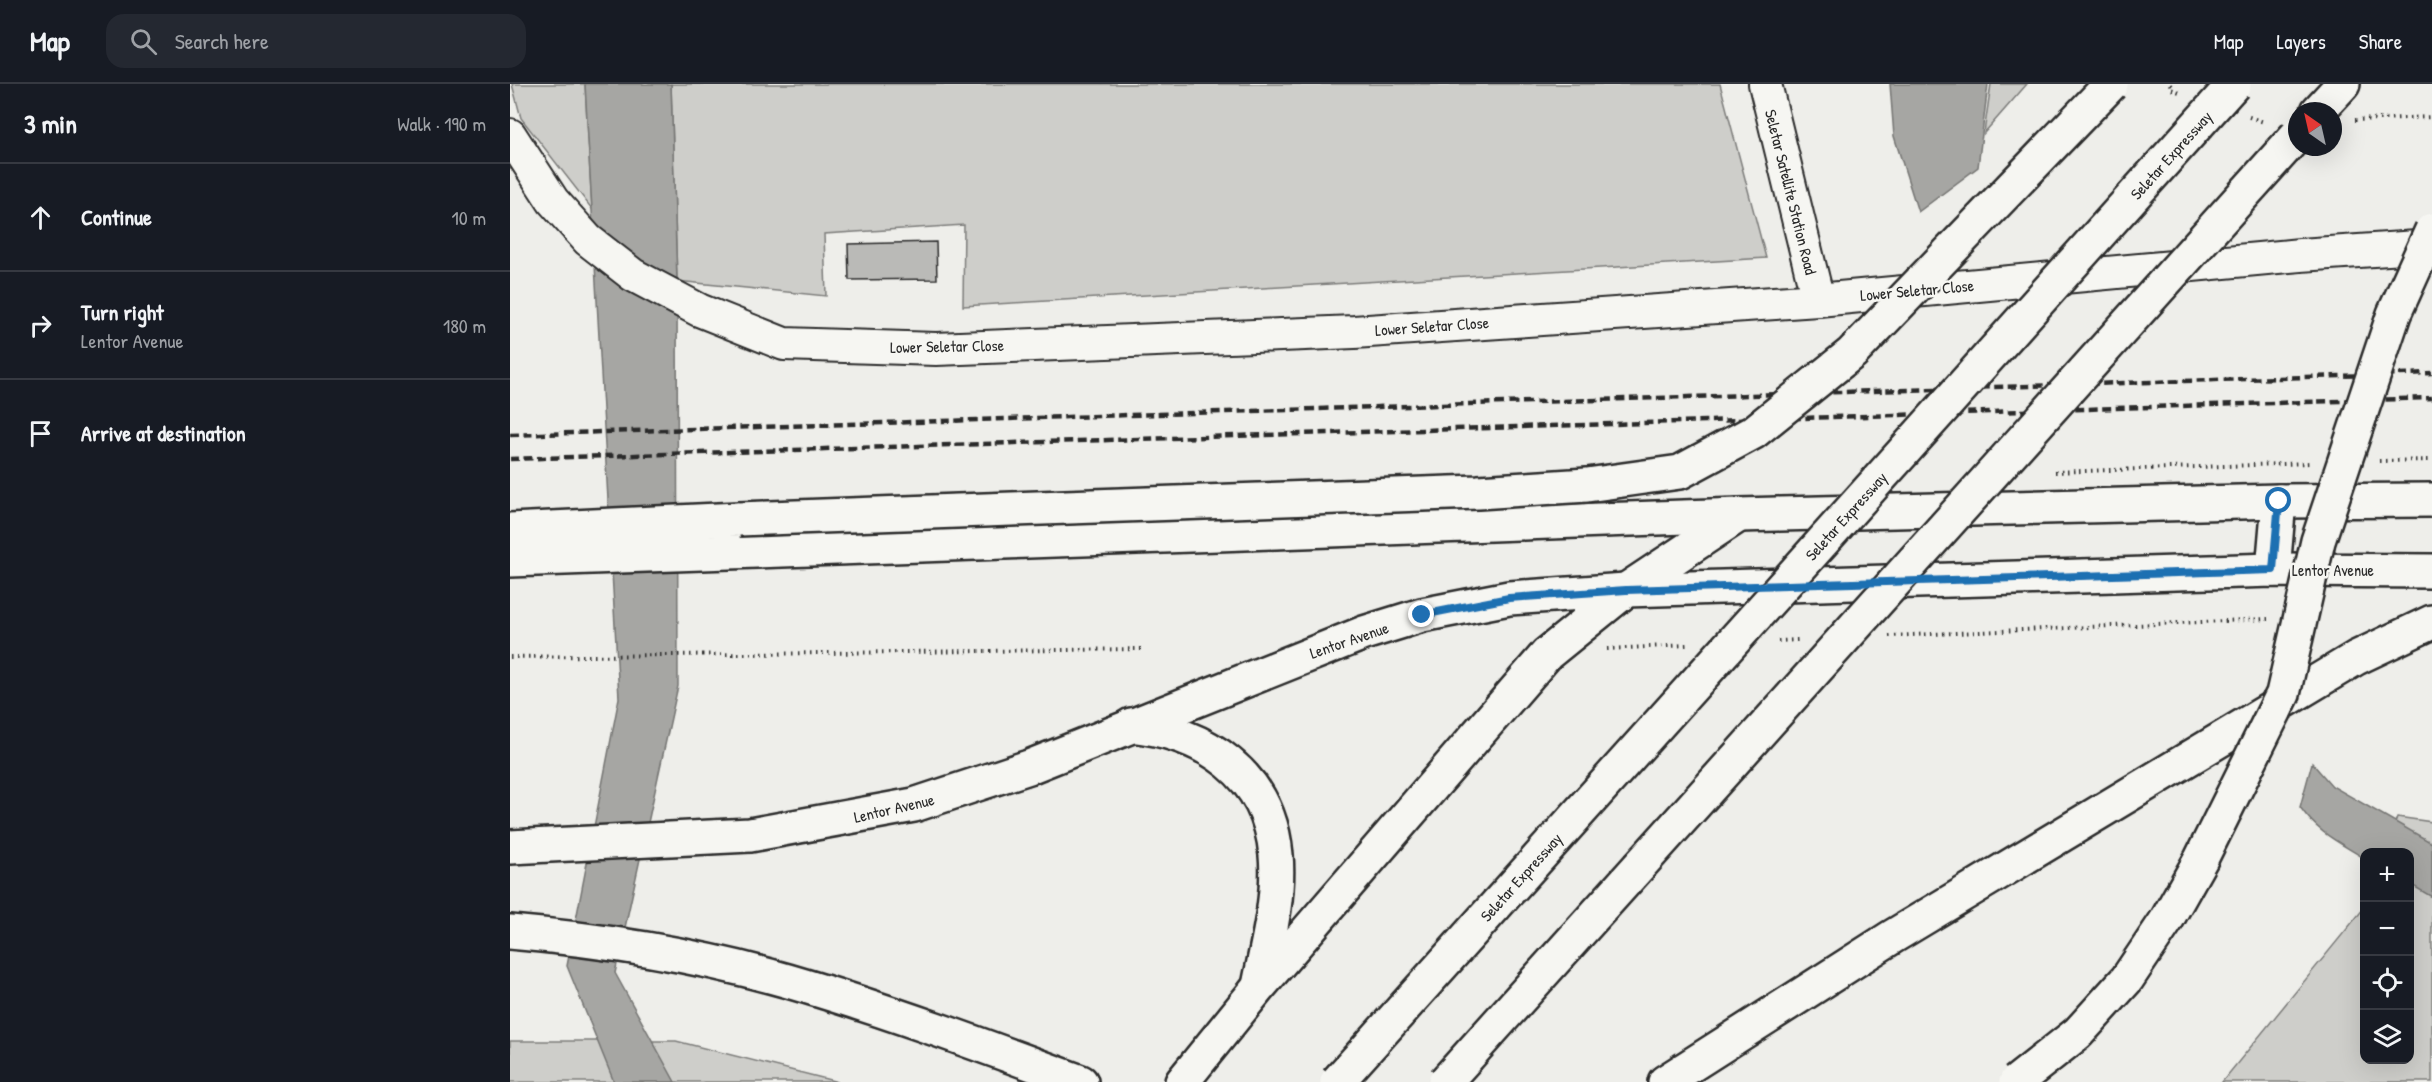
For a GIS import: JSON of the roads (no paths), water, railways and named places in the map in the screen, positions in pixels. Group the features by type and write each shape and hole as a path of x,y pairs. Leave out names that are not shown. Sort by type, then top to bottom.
{"main road":[{"path":"510,560 570,543 1478,492 1587,485 1680,472 1754,432 1852,353 2111,84"},
{"name":"Seletar Expressway","path":"1337,1082 2234,84"},
{"path":"2336,102 2343,84"},
{"path":"1445,1082 2288,145"},
{"path":"2016,1082 2078,1033 2134,969 2166,921 2201,859 2283,694 2318,541 2394,314 2432,230"},
{"path":"510,530 570,543 726,552 1739,515 2279,501 2432,500"},
{"path":"2273,570 2279,501"},
{"path":"1182,1082 1258,988 1547,654 1626,590 1739,515"},
{"name":"Lentor Avenue","path":"510,847 750,835 915,805 966,790 1364,633 1422,615 1509,598 1626,590 2273,570 2432,571"},
{"path":"1665,1082 1892,937 2336,670 2432,622"},
{"path":"1131,725 1161,728 1210,747 1234,766 1254,790 1268,820 1276,855 1270,935 1258,988"},
{"path":"510,932 633,947 726,965 789,981 960,1037 1081,1082"}],"lane":[{"name":"Seletar Satellite Station Road","path":"1765,84 1818,300"},
{"name":"Lower Seletar Close","path":"510,135 553,201 588,240 633,275 682,301 784,345 936,349 1354,332 1818,300 2300,255 2432,246"}],"railway":[{"path":"510,435 2432,373"},
{"path":"510,459 2432,398"}]}
